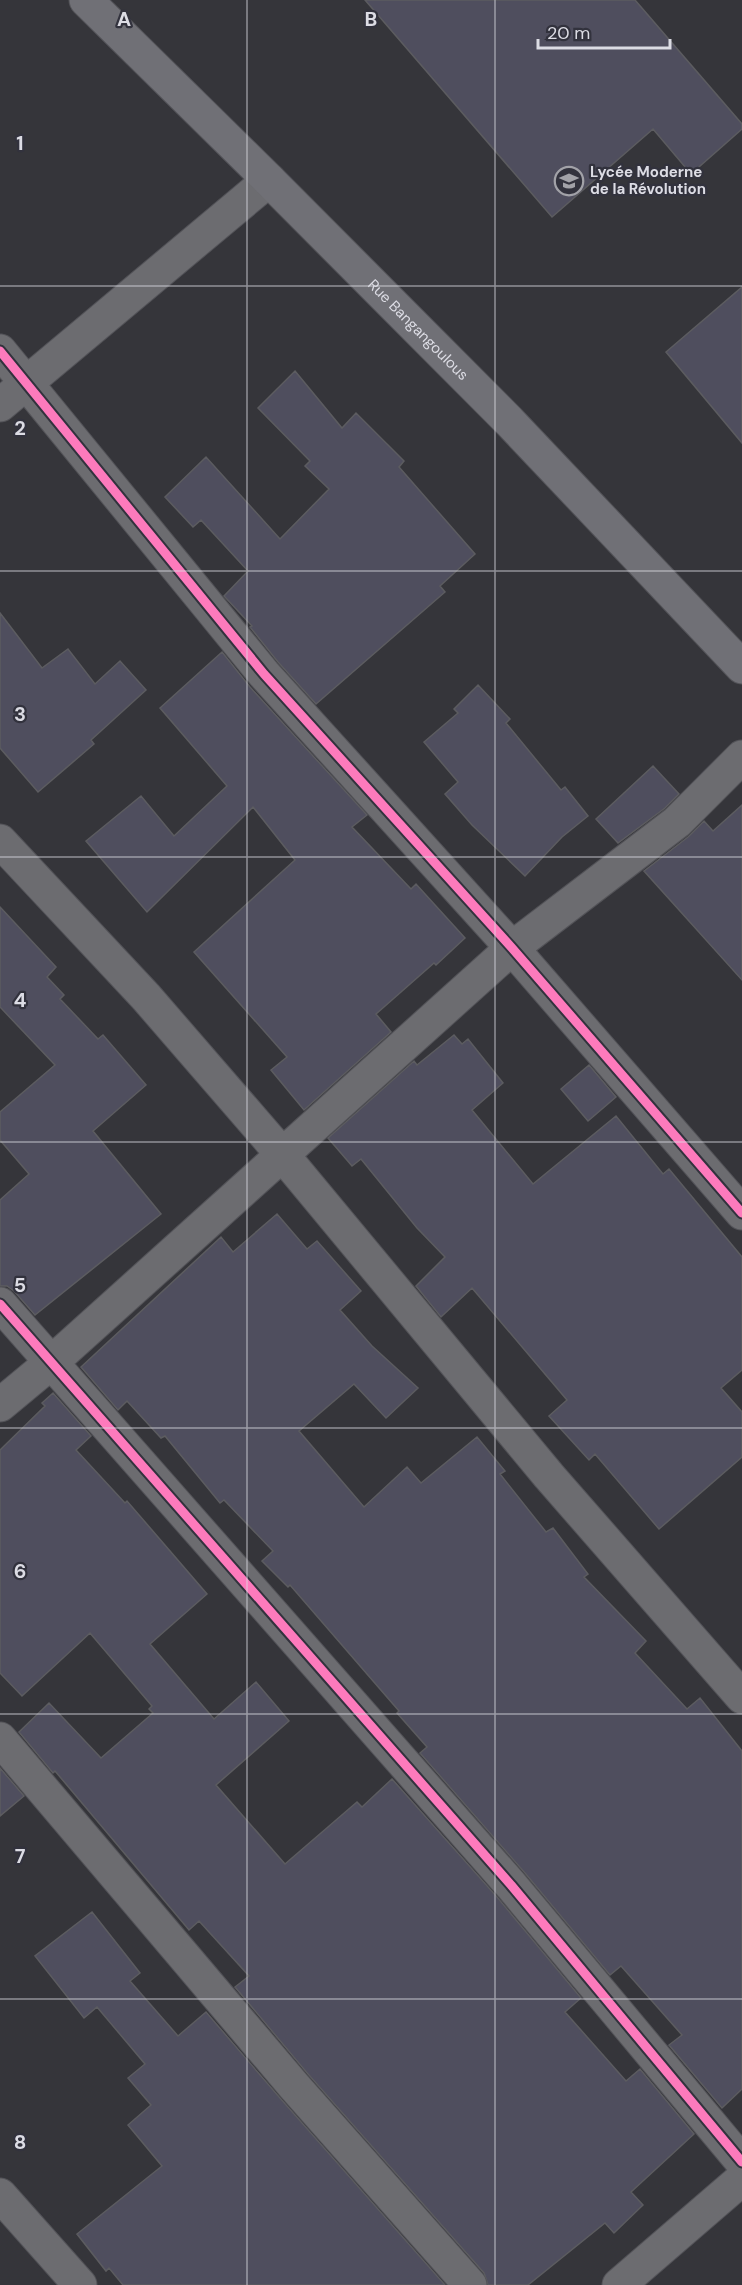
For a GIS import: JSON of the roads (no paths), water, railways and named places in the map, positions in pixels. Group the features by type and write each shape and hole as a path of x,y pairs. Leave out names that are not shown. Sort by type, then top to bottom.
{"street":[{"name":"Rue Bangangoulous","path":"86,0 269,180 508,421 742,667"},
{"path":"0,405 269,180"},
{"path":"0,351 264,674 512,948 742,1213"},
{"path":"0,1405 52,1361 512,948 677,822 742,756"},
{"path":"0,841 146,998 281,1153 549,1476 742,1697"},
{"path":"0,1304 511,1885 742,2162"},
{"path":"0,1739 294,2086 470,2285"},
{"path":"619,2285 742,2179"},
{"path":"0,2195 80,2285"}],"place":[{"name":"Lycée Moderne de la Révolution","path":"569,181"}]}
